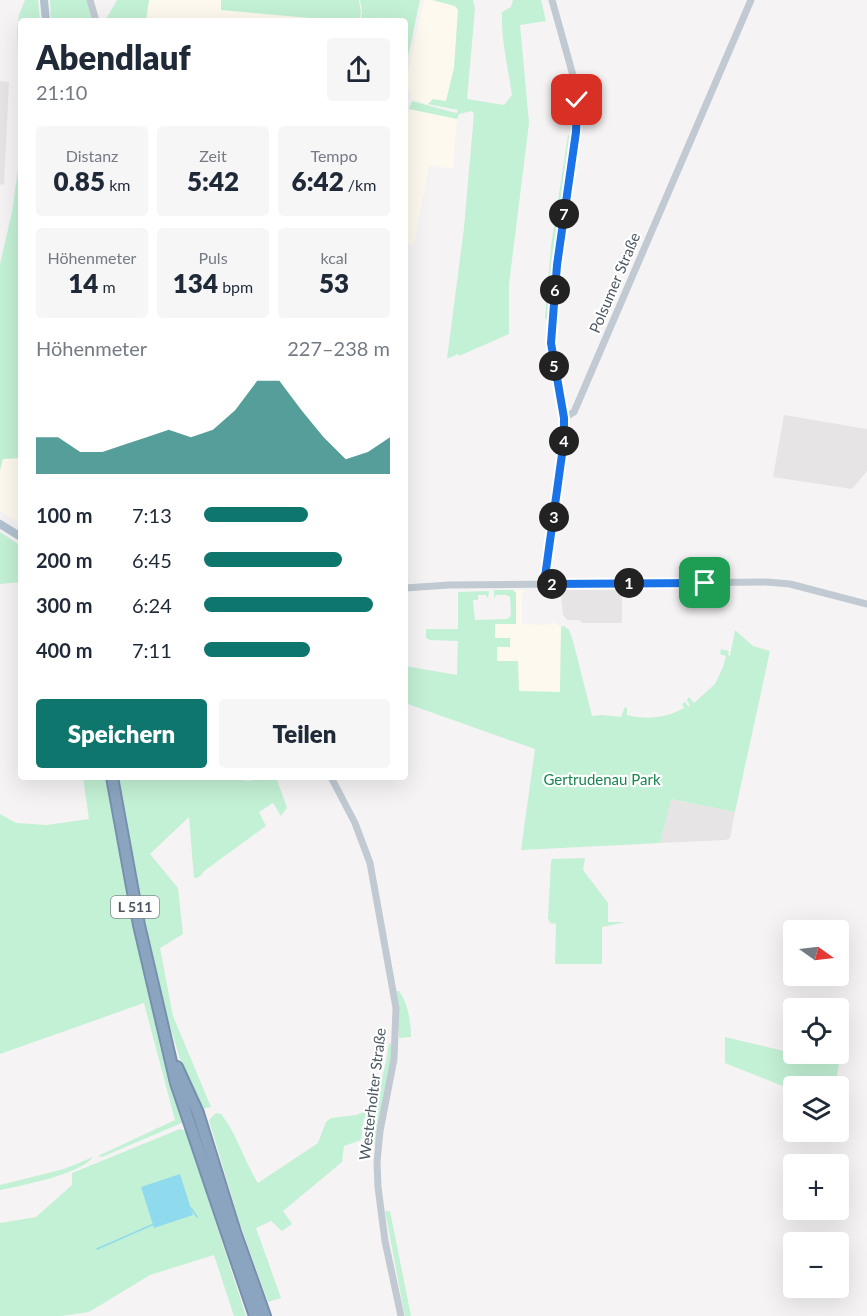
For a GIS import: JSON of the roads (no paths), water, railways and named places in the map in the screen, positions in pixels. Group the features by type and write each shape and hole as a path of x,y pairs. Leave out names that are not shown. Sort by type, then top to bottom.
{"highway":[{"name":"L 511","path":"113,780 139,925 176,1083 255,1316"},
{"name":"L 511","path":"165,1036 198,1113 265,1316"}],"main road":[{"path":"44,0 46,18"},
{"path":"0,524 18,535"}],"street":[{"path":"90,0 95,18"},
{"path":"544,584 564,448 564,418 551,343 557,265 578,107 574,79 552,0"},
{"name":"Polsumer Straße","path":"564,418 574,412 751,0"},
{"path":"408,588 449,585 776,582 867,604"},
{"name":"Westerholter Straße","path":"332,780 361,837 370,863 396,1008 394,1059 380,1131 378,1179 385,1242 401,1316"}],"water":[{"path":"180,1174 193,1215 154,1228 141,1187"}],"waterway":[{"path":"191,1208 197,1217"},
{"path":"97,1249 154,1224"}],"park label":[{"name":"Gertrudenau Park","path":"602,780"}]}
